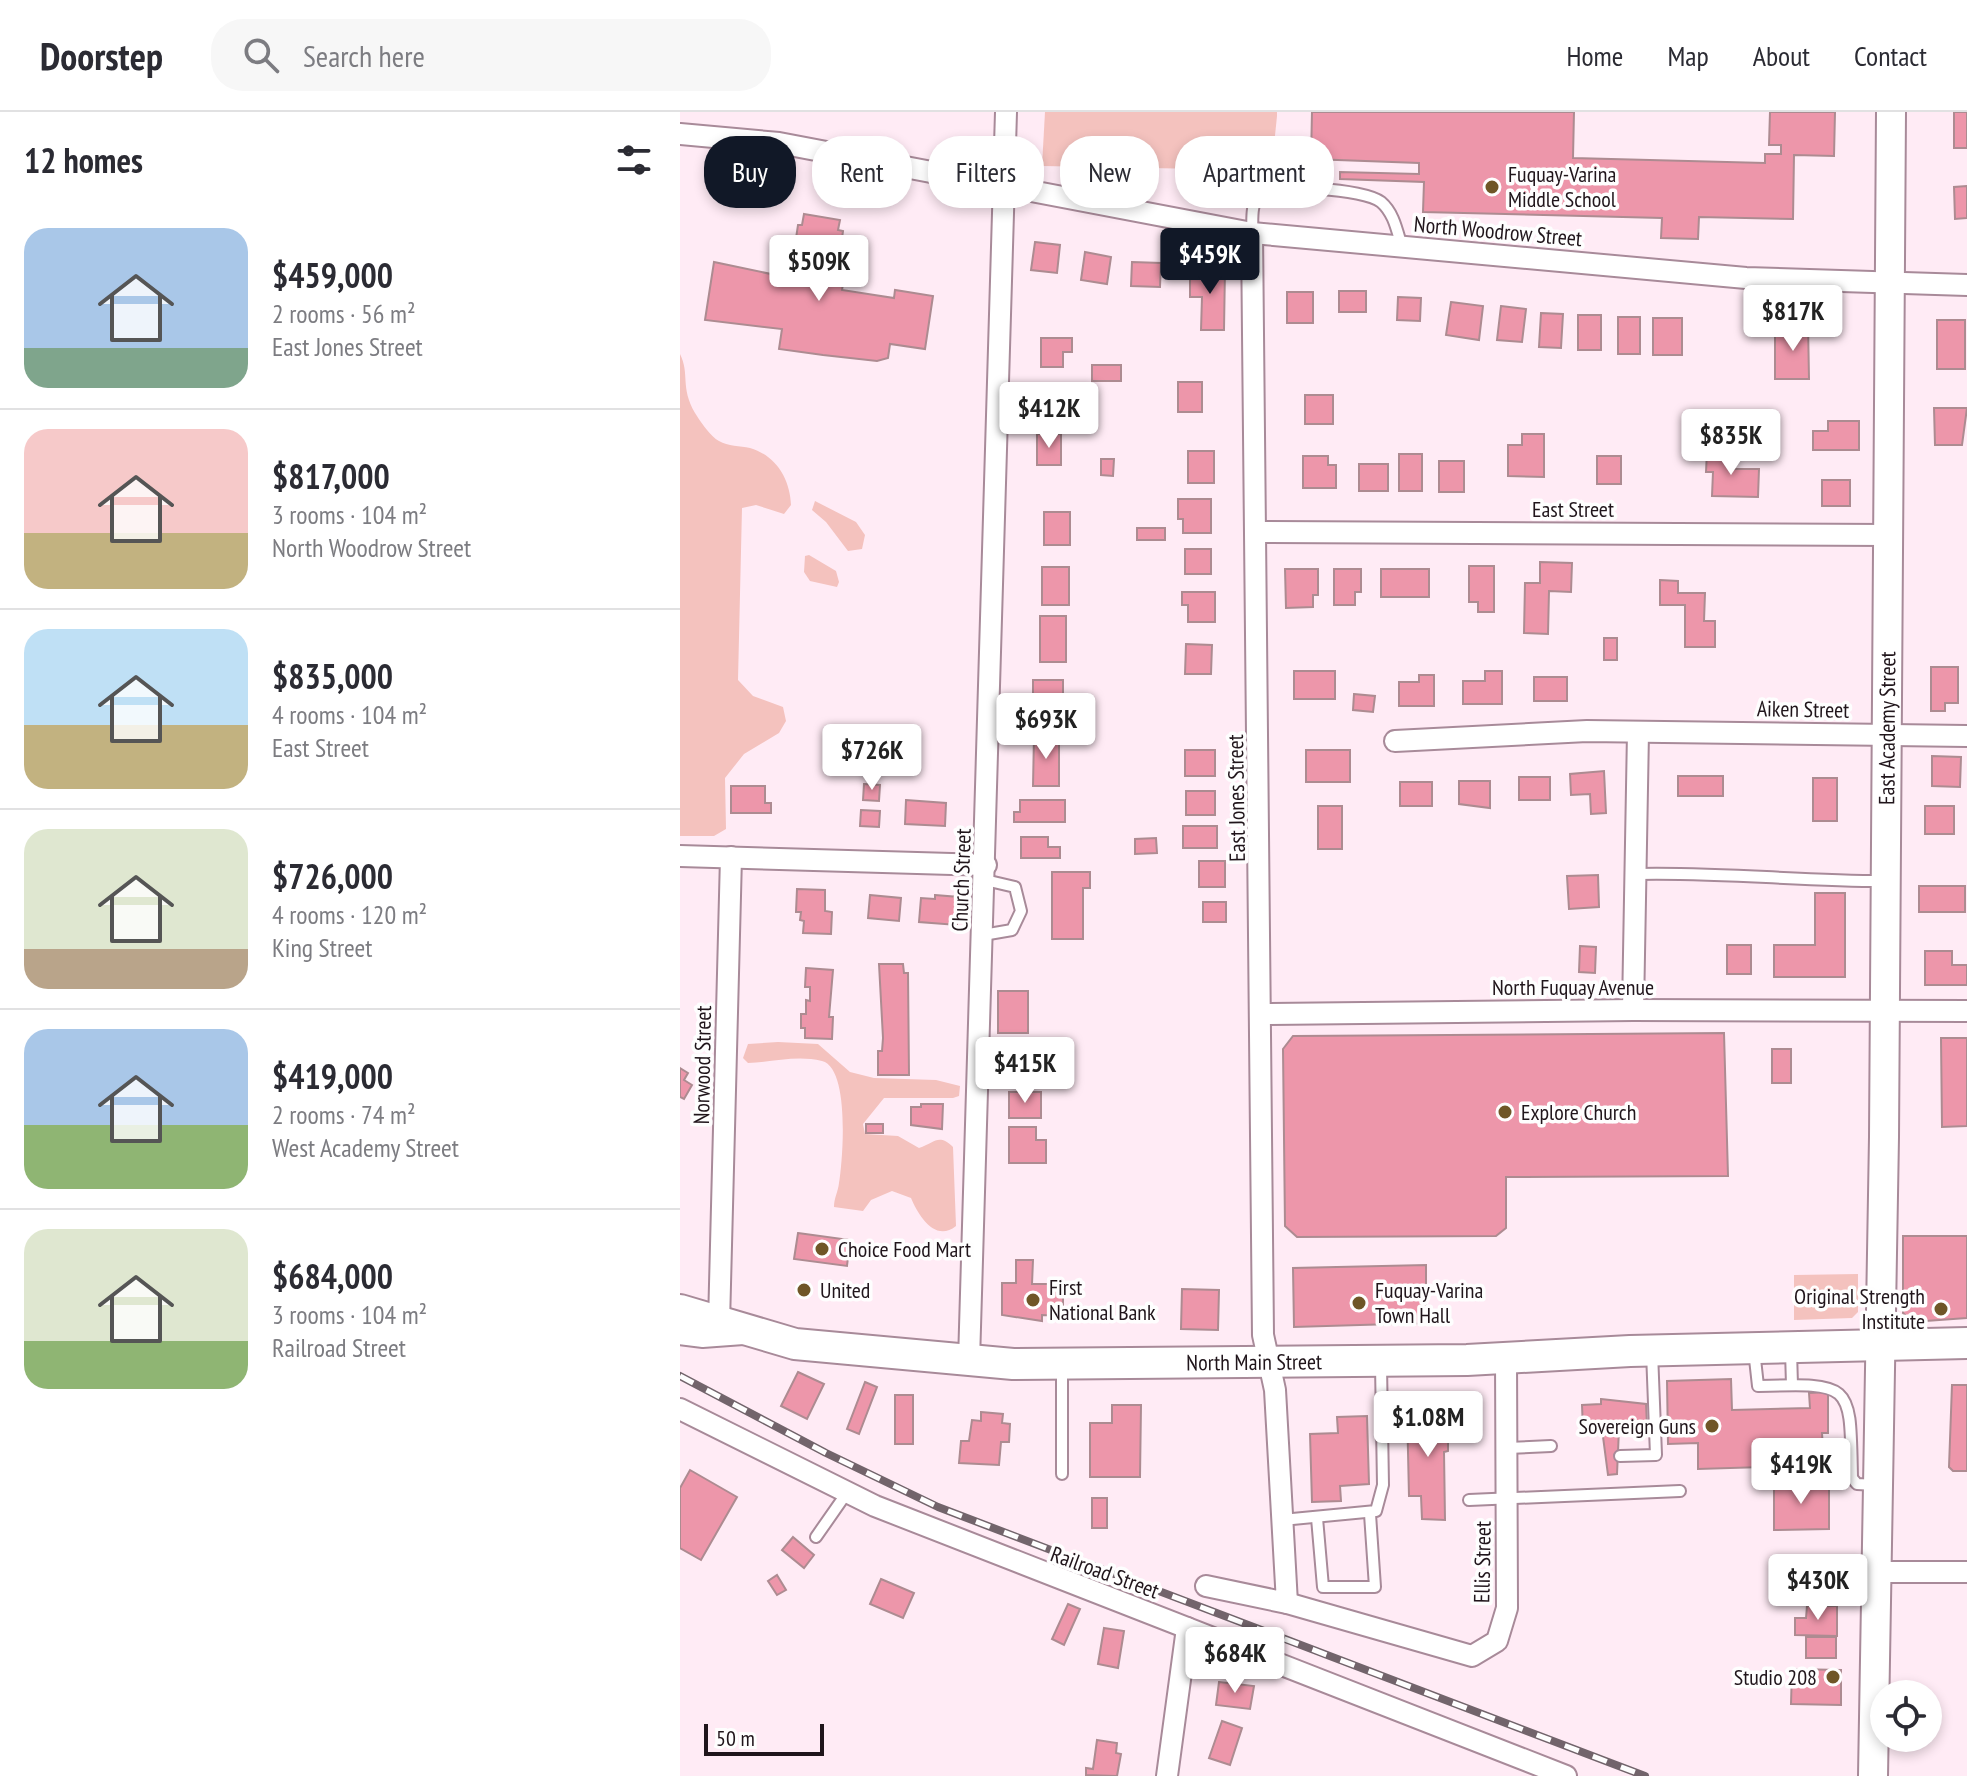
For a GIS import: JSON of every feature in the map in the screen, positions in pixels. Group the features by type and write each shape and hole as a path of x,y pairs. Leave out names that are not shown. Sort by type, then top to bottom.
{"main road":[{"name":"North Main Street","path":"680,1310 795,1344 969,1361 1381,1362 1652,1350 1967,1343"}],"street":[{"name":"Church Street","path":"1005,136 1006,112"},
{"name":"East Academy Street","path":"1873,1776 1881,1346 1891,112"},
{"name":"North Woodrow Street","path":"680,134 779,143 928,171"},
{"name":"North Woodrow Street","path":"1044,193 1252,233 1746,278 1967,285"},
{"name":"Church Street","path":"969,1361 986,873 1002,208"},
{"name":"East Jones Street","path":"1252,233 1263,1335 1275,1390 1287,1603"},
{"name":"East Street","path":"1256,532 1889,535"},
{"name":"Aiken Street","path":"1395,741 1587,731 1967,736"},
{"path":"1633,1010 1638,732"},
{"path":"680,856 986,873"},
{"name":"Norwood Street","path":"731,857 732,1326"},
{"name":"North Fuquay Avenue","path":"1262,1014 1633,1010 1967,1011"},
{"path":"680,1330 732,1326"},
{"name":"Ellis Street","path":"1206,1586 1287,1603 1472,1656 1497,1641 1507,1608 1506,1358"},
{"name":"Railroad Street","path":"680,1409 846,1494 1029,1569 1566,1776"},
{"path":"1877,1572 1967,1572"},
{"path":"1167,1776 1187,1628"}],"lane":[{"path":"1252,233 1254,204 1265,192 1282,187 1349,193 1373,196 1384,204 1393,217 1402,247"},
{"path":"1637,874 1704,872 1802,881 1885,881"},
{"path":"983,935 1012,930 1021,911 1015,887 986,873"},
{"path":"1791,1347 1792,1385"},
{"path":"1754,1348 1754,1382 1758,1386 1825,1384 1843,1397 1851,1419 1852,1478 1857,1484 1878,1485"},
{"path":"1620,1456 1656,1455 1652,1350"},
{"path":"1282,1520 1370,1514 1380,1503 1383,1485 1381,1362"},
{"path":"1062,1363 1062,1474"},
{"path":"1507,1448 1551,1446"},
{"path":"1469,1500 1680,1491"},
{"path":"816,1537 846,1494"},
{"path":"1317,1518 1323,1587 1375,1587 1370,1514"}],"shaded area":[{"path":"1045,112 1277,112 1275,136 1175,136 1175,168 1159,168 1159,136 1060,136 1060,166 1044,166"},
{"path":"680,354 690,404 703,424 719,441 750,448 775,463 785,478 791,505 784,514 756,505 742,508 738,680 753,696 783,707 786,721 779,733 744,754 725,778 726,829 714,836 680,836"},
{"path":"815,501 856,522 865,535 862,549 848,551 826,522 812,510"},
{"path":"809,555 836,571 837,587 810,581 804,572 805,556"},
{"path":"748,1044 818,1044 850,1072 874,1078 936,1080 960,1086 959,1096 953,1098 884,1098 863,1124 865,1134 898,1136 919,1148 936,1140 953,1147 956,1226 941,1231 934,1229 923,1219 911,1198 892,1191 871,1200 863,1211 834,1207 841,1171 843,1136 837,1080 831,1067 822,1061 794,1059 748,1063 743,1058"},
{"path":"1858,1274 1858,1312 1852,1318 1794,1320 1794,1275"}],"building":[{"name":"Fuquay-Varina Middle School","path":"1312,112 1574,112 1573,158 1765,163 1765,154 1781,154 1781,145 1769,145 1770,112 1835,112 1834,156 1794,155 1793,219 1699,217 1698,239 1661,238 1662,218 1423,212 1424,182 1340,179 1340,172 1419,174 1419,163 1334,160 1334,136 1311,136"},
{"path":"1954,112 1967,112 1967,148 1954,148"},
{"path":"1967,186 1967,218 1955,219 1954,187"},
{"path":"804,214 840,220 838,230 843,231 836,283 843,284 842,290 894,298 895,290 933,296 925,349 890,344 888,358 877,361 823,355 779,349 782,329 705,320 714,262 790,278 798,225 802,225"},
{"path":"1035,242 1060,245 1057,273 1031,270"},
{"path":"1085,252 1111,257 1107,284 1081,280"},
{"path":"1132,262 1161,263 1160,287 1131,286"},
{"path":"1190,268 1225,268 1224,330 1201,330 1202,297 1190,297"},
{"path":"1339,291 1366,291 1366,312 1339,312"},
{"path":"1287,292 1313,292 1313,323 1287,323"},
{"path":"1398,297 1421,298 1420,321 1397,320"},
{"path":"1451,302 1483,306 1479,340 1446,335"},
{"path":"1501,306 1526,309 1522,342 1497,340"},
{"path":"1541,313 1563,314 1561,348 1539,347"},
{"path":"1578,315 1601,315 1601,350 1578,350"},
{"path":"1618,317 1640,317 1640,354 1618,354"},
{"path":"1653,318 1682,318 1682,355 1653,355"},
{"path":"1937,320 1965,320 1965,369 1937,369"},
{"path":"1785,323 1808,323 1809,379 1775,379 1775,335 1785,335"},
{"path":"1041,338 1072,338 1072,352 1063,352 1063,367 1041,367"},
{"path":"1092,365 1121,365 1121,381 1092,381"},
{"path":"1178,382 1202,382 1202,412 1178,412"},
{"path":"1038,392 1085,392 1085,409 1062,409 1062,422 1038,422"},
{"path":"1305,395 1333,395 1333,424 1305,424"},
{"path":"1934,408 1967,408 1962,445 1935,445"},
{"path":"1828,421 1859,421 1859,450 1813,450 1813,431 1828,431"},
{"path":"1037,434 1061,434 1061,465 1037,465"},
{"path":"1522,434 1544,434 1544,477 1508,476 1508,445 1522,445"},
{"path":"1188,451 1214,451 1214,483 1188,483"},
{"path":"1707,451 1734,452 1734,469 1759,469 1758,497 1712,496 1713,472 1706,472"},
{"path":"1399,454 1422,454 1422,491 1399,491"},
{"path":"1303,456 1328,456 1328,465 1336,465 1336,488 1303,488"},
{"path":"1597,456 1621,456 1621,484 1597,484"},
{"path":"1101,459 1114,459 1113,476 1101,475"},
{"path":"1439,461 1464,461 1464,492 1439,492"},
{"path":"1359,464 1388,464 1388,491 1359,491"},
{"path":"1822,480 1850,480 1850,506 1822,506"},
{"path":"1178,499 1211,499 1211,533 1183,533 1183,519 1178,519"},
{"path":"1044,512 1070,512 1070,545 1044,545"},
{"path":"1137,528 1165,528 1165,540 1137,540"},
{"path":"1185,549 1211,549 1211,574 1185,574"},
{"path":"1540,562 1572,563 1571,592 1549,591 1548,634 1524,633 1525,583 1540,583"},
{"path":"1469,566 1494,566 1494,612 1478,612 1478,602 1469,602"},
{"path":"1042,567 1069,567 1069,605 1042,605"},
{"path":"1285,569 1318,569 1318,595 1313,595 1313,607 1286,608"},
{"path":"1334,569 1361,569 1361,592 1355,592 1355,605 1334,605"},
{"path":"1381,569 1429,569 1429,597 1381,597"},
{"path":"1660,580 1678,581 1678,593 1705,593 1704,621 1715,621 1715,647 1685,647 1685,605 1660,605"},
{"path":"1182,592 1215,592 1215,622 1188,622 1188,605 1182,605"},
{"path":"1040,616 1066,616 1066,662 1040,662"},
{"path":"1604,638 1617,638 1617,660 1604,660"},
{"path":"1186,644 1212,645 1211,674 1185,674"},
{"path":"1931,667 1958,667 1958,703 1945,703 1945,711 1931,711"},
{"path":"1294,671 1335,671 1335,699 1294,699"},
{"path":"1485,671 1502,671 1502,704 1463,704 1463,681 1485,681"},
{"path":"1419,675 1434,675 1434,706 1399,706 1399,682 1419,682"},
{"path":"1534,677 1567,677 1567,701 1534,701"},
{"path":"1033,680 1063,680 1063,724 1033,724"},
{"path":"1354,694 1375,696 1373,712 1353,710"},
{"path":"1034,736 1059,736 1059,786 1033,786"},
{"path":"1185,750 1215,750 1215,776 1185,776"},
{"path":"1306,750 1350,750 1350,782 1306,782"},
{"path":"1932,756 1961,757 1960,787 1932,786"},
{"path":"1604,771 1606,813 1591,814 1590,794 1571,795 1570,774"},
{"path":"1678,776 1723,776 1723,796 1678,796"},
{"path":"1519,777 1550,777 1550,800 1519,800"},
{"path":"1813,778 1837,778 1837,821 1813,821"},
{"path":"1459,781 1490,781 1490,808 1459,804"},
{"path":"1400,782 1432,782 1432,806 1400,806"},
{"path":"864,784 880,785 879,801 863,800"},
{"path":"731,786 765,786 765,803 771,803 771,813 731,813"},
{"path":"1186,791 1215,791 1215,815 1186,815"},
{"path":"906,800 946,803 945,826 905,824"},
{"path":"1020,800 1065,800 1065,822 1014,822 1014,812 1020,812"},
{"path":"1318,806 1342,806 1342,849 1318,849"},
{"path":"1925,806 1954,806 1954,834 1925,834"},
{"path":"861,810 880,811 879,827 860,826"},
{"path":"1183,826 1217,826 1217,848 1183,848"},
{"path":"1021,837 1048,837 1048,847 1060,847 1060,858 1021,858"},
{"path":"1156,838 1157,853 1135,854 1135,839"},
{"path":"1199,861 1225,861 1225,887 1199,887"},
{"path":"1052,872 1090,872 1090,888 1083,888 1083,939 1052,939"},
{"path":"1598,875 1599,907 1569,909 1567,876"},
{"path":"1919,886 1965,886 1965,912 1919,912"},
{"path":"797,889 825,890 825,911 832,912 831,934 803,933 801,912 796,912"},
{"path":"1815,893 1845,893 1845,977 1774,977 1774,945 1815,945"},
{"path":"870,895 901,898 899,921 868,918"},
{"path":"935,895 959,897 957,925 919,922 921,898 935,899"},
{"path":"1203,902 1226,902 1226,922 1203,922"},
{"path":"1727,945 1751,945 1751,974 1727,974"},
{"path":"1580,946 1596,947 1595,973 1579,972"},
{"path":"1925,951 1952,951 1952,965 1967,965 1967,985 1925,985"},
{"path":"879,964 903,964 904,973 908,973 909,1075 878,1075 878,1051 882,1051 883,1038"},
{"path":"806,968 833,970 829,1017 833,1017 832,1039 805,1038 805,1028 801,1028 801,1014 806,1014 806,1000 810,1001 810,987 805,987"},
{"path":"998,991 1028,991 1028,1033 998,1033"},
{"name":"Explore Church","path":"1724,1033 1728,1176 1506,1177 1506,1228 1496,1236 1297,1237 1285,1226 1283,1049 1293,1036"},
{"path":"1941,1038 1967,1038 1967,1126 1942,1127"},
{"path":"1772,1049 1791,1049 1791,1083 1772,1083"},
{"path":"680,1068 688,1073 684,1080 692,1085 684,1099 680,1097"},
{"path":"1009,1092 1041,1092 1041,1118 1009,1118"},
{"path":"921,1104 943,1104 942,1129 911,1125 911,1107 921,1107"},
{"path":"866,1124 883,1124 883,1133 866,1133"},
{"path":"1009,1127 1036,1127 1036,1140 1046,1140 1046,1163 1009,1163"},
{"name":"Choice Food Mart","path":"798,1233 850,1240 847,1266 794,1259"},
{"path":"1903,1236 1967,1236 1967,1318 1912,1322 1903,1313"},
{"name":"First National Bank","path":"1016,1260 1033,1260 1032,1284 1063,1284 1063,1316 1042,1315 1042,1321 1002,1315 1002,1283 1016,1283"},
{"path":"1426,1265 1426,1323 1294,1327 1293,1268"},
{"path":"1182,1289 1219,1290 1218,1330 1181,1329"},
{"path":"798,1372 824,1384 807,1419 781,1406"},
{"path":"1731,1379 1732,1410 1810,1408 1809,1393 1828,1392 1828,1433 1822,1433 1824,1465 1698,1469 1698,1443 1668,1444 1667,1381"},
{"path":"865,1382 877,1387 859,1434 847,1429"},
{"path":"1952,1385 1967,1385 1967,1471 1953,1471 1949,1467"},
{"path":"895,1395 913,1395 913,1444 895,1444"},
{"path":"1601,1399 1646,1404 1647,1425 1619,1429 1617,1474 1608,1475 1602,1429 1583,1430 1582,1405 1601,1404"},
{"path":"1434,1403 1435,1408 1443,1408 1443,1426 1448,1427 1448,1451 1444,1452 1445,1520 1422,1519 1421,1496 1409,1496 1407,1408"},
{"path":"1112,1405 1141,1405 1140,1477 1090,1477 1090,1423 1112,1423"},
{"path":"981,1412 1003,1414 1002,1423 1010,1424 1009,1442 1001,1442 999,1465 959,1463 961,1441 969,1441 972,1420 981,1421"},
{"path":"1367,1416 1369,1484 1340,1486 1341,1501 1312,1502 1310,1434 1338,1433 1337,1417"},
{"path":"690,1470 737,1497 701,1560 680,1548 680,1488"},
{"path":"1774,1482 1829,1482 1829,1529 1774,1530"},
{"path":"1092,1498 1107,1498 1107,1528 1092,1528"},
{"path":"793,1537 814,1555 804,1568 782,1550"},
{"path":"777,1575 786,1590 777,1595 768,1581"},
{"path":"881,1579 914,1593 903,1618 870,1604"},
{"path":"1068,1604 1080,1609 1064,1645 1052,1639"},
{"path":"1807,1606 1837,1606 1837,1636 1795,1635 1795,1618 1806,1618"},
{"path":"1104,1628 1124,1631 1118,1668 1098,1664"},
{"path":"1806,1637 1836,1637 1836,1658 1806,1658"},
{"path":"1792,1669 1841,1670 1841,1705 1791,1704"},
{"path":"1219,1682 1254,1686 1250,1709 1216,1705"},
{"path":"1222,1721 1242,1728 1230,1765 1209,1758"},
{"path":"1097,1740 1117,1743 1116,1753 1121,1754 1117,1776 1086,1775 1086,1768 1093,1769"}],"railway":[{"path":"680,1376 826,1453 938,1507 1645,1776"}],"place":[{"name":"Fuquay-Varina Middle School","path":"1492,187"},
{"name":"Explore Church","path":"1505,1112"},
{"name":"Choice Food Mart","path":"822,1249"},
{"name":"United","path":"804,1290"},
{"name":"First National Bank","path":"1033,1300"},
{"name":"Fuquay-Varina Town Hall","path":"1359,1303"},
{"name":"Original Strength Institute","path":"1941,1309"},
{"name":"Sovereign Guns","path":"1712,1426"},
{"name":"Studio 208","path":"1833,1677"}]}
